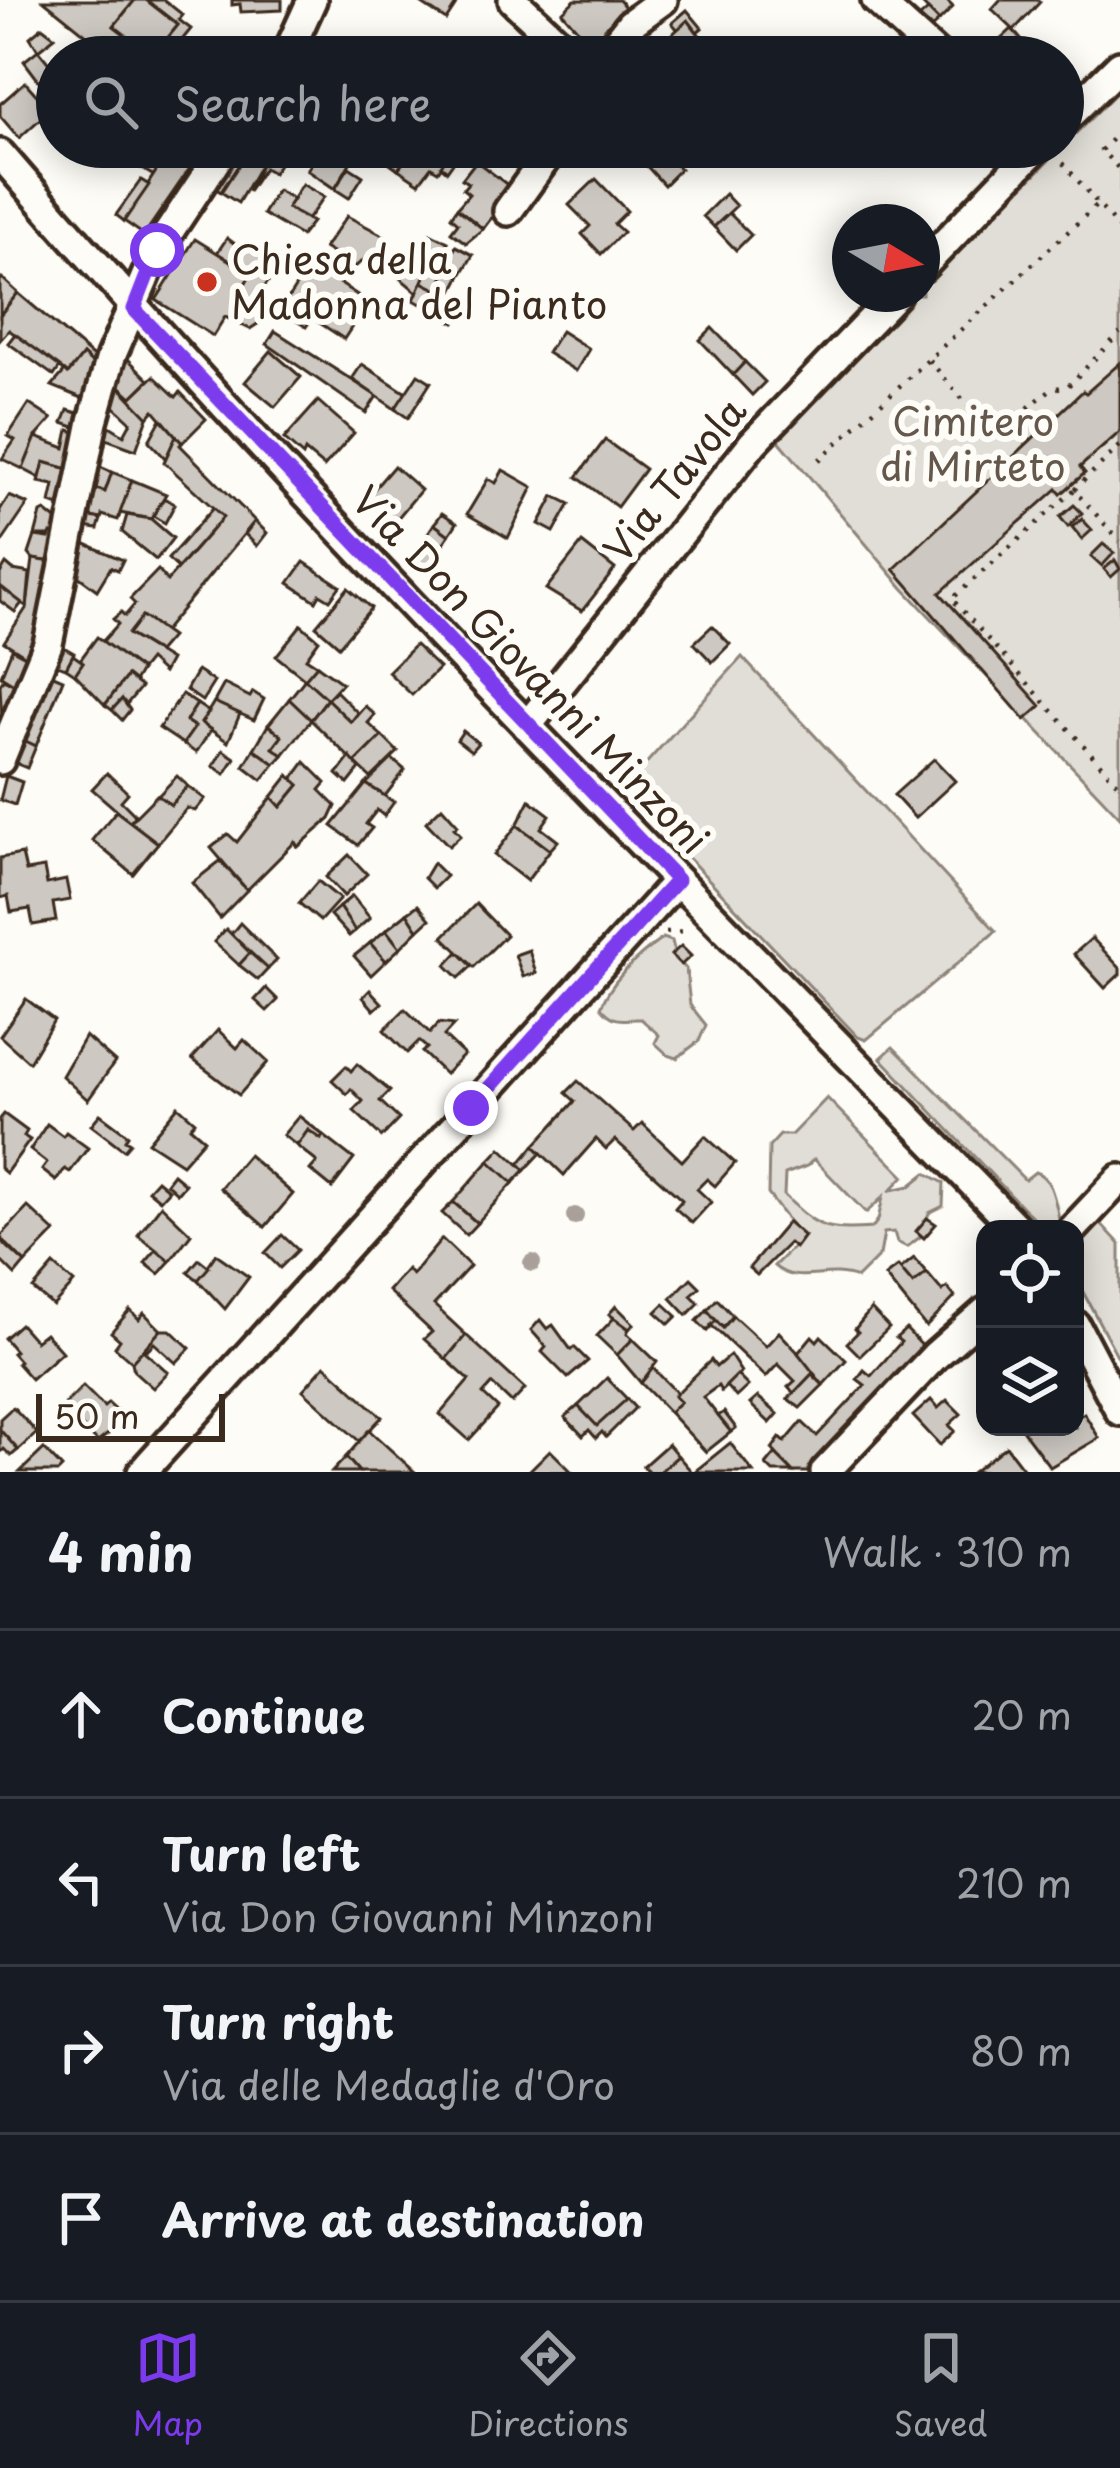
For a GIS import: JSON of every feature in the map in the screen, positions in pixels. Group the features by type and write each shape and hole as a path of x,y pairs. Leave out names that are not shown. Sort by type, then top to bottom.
{"street":[{"path":"296,36 312,0"},
{"path":"513,0 552,36"},
{"path":"621,36 663,0"},
{"path":"876,0 916,36"},
{"path":"1084,101 1120,65"},
{"name":"Via Don Giovanni Minzoni","path":"0,154 134,309 527,726 1007,1220"},
{"path":"0,760 48,644 93,421 112,357 157,250 211,168"},
{"path":"508,211 539,168"},
{"path":"940,248 1017,168"},
{"name":"Via Tavola","path":"527,726 753,443 879,312"},
{"path":"142,1472 677,880"},
{"path":"1081,1220 1120,1179"},
{"path":"825,1472 935,1356 976,1320"},
{"path":"1077,1328 1120,1411"}],"path":[{"path":"1120,131 1101,150 1120,170"},
{"path":"1067,168 1120,230"},
{"path":"819,460 1098,204"},
{"path":"929,360 994,436 1051,389 1068,386 1120,333"},
{"path":"1120,446 952,598 1120,786"},
{"path":"1074,490 1120,542"},
{"path":"664,932 692,931 705,937"}],"green space":[{"name":"Cimitero di Mirteto","path":"1120,89 1120,817 903,588 776,437 898,312 940,312 940,270 1041,168 1084,168 1084,125"},
{"path":"742,657 996,931 866,1040 858,1037 623,789"},
{"path":"663,938 672,941 676,958 686,969 690,1005 706,1025 699,1041 677,1058 655,1043 659,1035 641,1019 615,1018 601,1007 627,969"},
{"path":"893,1047 1025,1180 1035,1172 1041,1175 1053,1193 1060,1220 1036,1220 881,1058"},
{"path":"827,1098 904,1176 891,1190 910,1186 926,1173 944,1183 943,1206 929,1213 920,1237 907,1247 897,1242 894,1232 884,1233 880,1255 857,1278 783,1272 774,1266 796,1244 798,1234 768,1194 769,1147 780,1135 791,1135","holes":["814,1159 866,1213 883,1197 872,1228 822,1225 784,1195 785,1174"]},
{"path":"1095,1217 1120,1244 1120,1361 1084,1294 1084,1230"}],"building":[{"path":"43,0 135,0 114,26 127,36 88,36"},
{"path":"135,0 146,0 178,25 169,36 127,36 114,26"},
{"path":"146,0 164,0 183,15 179,20 191,29 185,36 169,36 178,25"},
{"path":"232,0 282,0 282,10 241,12 240,4 232,5"},
{"path":"416,0 459,0 446,20"},
{"path":"575,0 619,0 630,13 605,36 583,36 562,12"},
{"path":"918,0 946,0 953,7 939,21"},
{"path":"1000,0 1040,2 1014,30 992,9"},
{"path":"687,10 702,28 697,32 688,20 678,30 672,23"},
{"path":"928,10 939,21 930,29 919,18"},
{"path":"688,20 701,36 670,36"},
{"path":"42,27 54,36 36,36 36,47 30,37"},
{"path":"36,52 36,77 24,61"},
{"path":"25,82 36,94 36,123 19,138 0,116 0,104"},
{"path":"158,168 190,168 144,235 124,221"},
{"path":"218,168 237,168 221,192 207,183"},
{"path":"237,168 258,168 238,203 221,192"},
{"path":"308,168 347,168 335,189"},
{"path":"348,168 363,176 349,198 335,189"},
{"path":"399,168 430,168 419,183"},
{"path":"471,168 485,168 513,189 483,229 457,208 469,194 463,189 468,183 462,179"},
{"path":"649,168 679,168 664,185"},
{"path":"596,179 627,211 614,224 623,232 601,254 582,234 590,226 569,205"},
{"path":"141,180 149,185 124,221 116,215"},
{"path":"302,184 324,197 307,220 287,208"},
{"path":"277,190 293,199 287,208 312,222 301,236 263,214"},
{"path":"725,194 736,206 714,227 703,216"},
{"path":"457,208 483,229 466,243 451,232 458,223 451,217"},
{"path":"729,213 751,235 736,250 714,227"},
{"path":"347,216 390,239 355,267 324,248"},
{"path":"430,233 448,242 442,253 423,244"},
{"path":"227,238 243,250 233,263 217,253"},
{"name":"Chiesa della Madonna del Pianto","path":"195,239 251,274 239,294 261,312 259,323 250,329 225,317 213,336 156,300"},
{"path":"246,246 260,256 265,249 287,264 253,303 239,294 251,274 233,263"},
{"path":"456,246 473,255 460,277 445,268"},
{"path":"419,253 447,269 438,290 422,282 426,274 412,267"},
{"path":"310,264 368,302 344,339 312,318 306,327 286,314 291,305 286,302"},
{"path":"408,264 426,274 418,293 400,278"},
{"path":"447,269 460,277 440,315 414,300 422,282 438,290"},
{"path":"2,278 18,293 0,315 0,281"},
{"path":"18,293 103,365 101,372 83,355 68,374 9,330 0,340 0,315"},
{"path":"449,297 465,306 455,323 440,315"},
{"path":"712,328 745,362 733,375 700,340"},
{"path":"275,331 377,396 366,413 267,344"},
{"path":"561,331 589,349 576,371 547,353"},
{"path":"15,334 60,367 54,376 8,343"},
{"path":"271,351 301,377 275,407 245,382"},
{"path":"83,355 101,372 92,402 52,386"},
{"path":"124,355 149,380 132,397 113,380"},
{"path":"745,362 765,382 752,395 733,375"},
{"path":"1120,363 1120,432 1080,467 1085,473 1061,494 1057,489 940,593 1041,706 1025,720 894,569 1083,391"},
{"path":"362,364 406,393 395,409 352,379"},
{"path":"418,374 431,382 408,418 395,409"},
{"path":"154,376 176,397 180,392 206,419 182,443 154,410 148,417 130,399"},
{"path":"113,380 148,417 136,450 98,436 100,420 124,435 131,422 105,398"},
{"path":"318,401 354,433 324,467 284,439"},
{"path":"29,404 52,419 36,437 23,469 2,459 15,440 8,436"},
{"path":"68,410 85,415 80,429 63,423"},
{"path":"161,419 176,436 166,459 149,441"},
{"path":"69,430 85,435 75,471 44,462 40,478 23,469 36,437 65,448"},
{"path":"176,436 255,521 164,631 142,616 128,634 170,660 163,673 149,660 141,670 102,642 118,624 113,619 121,612 125,616 135,604 130,599 158,570 167,581 223,517 164,462"},
{"path":"605,440 645,469 617,507 577,477"},
{"path":"44,462 75,471 68,509 50,503 54,485 39,482"},
{"path":"93,464 112,472 105,492 88,486"},
{"path":"394,466 421,490 395,521 367,497"},
{"path":"503,470 533,487 508,538 467,514 488,479 496,483"},
{"path":"112,472 132,480 118,520 81,516 88,486 105,492"},
{"path":"132,480 166,494 151,519 120,513"},
{"path":"9,496 28,504 0,545 0,510"},
{"path":"554,496 570,504 554,532 539,524"},
{"path":"164,498 175,504 165,523 153,516"},
{"path":"1074,505 1082,513 1068,527 1060,517"},
{"path":"213,508 223,517 178,568 168,559"},
{"path":"45,511 65,527 63,536 35,536"},
{"path":"442,513 457,523 449,535 434,524"},
{"path":"127,515 151,519 173,538 156,560 122,532"},
{"path":"86,516 101,519 98,529 84,527"},
{"path":"1082,519 1092,530 1082,539 1072,527"},
{"path":"255,521 267,533 257,546 245,534"},
{"path":"434,524 449,535 424,573 408,563"},
{"path":"51,533 63,536 58,563 33,559 29,554 35,536 49,538"},
{"path":"77,540 123,560 118,570 111,567 97,590 71,571"},
{"path":"582,543 615,569 582,611 546,589"},
{"path":"1103,544 1114,553 1102,566 1091,556"},
{"path":"33,559 58,563 29,658 4,642 27,607"},
{"path":"1115,560 1120,569 1111,577 1104,569"},
{"path":"304,562 340,586 330,600 320,594 316,601 289,583"},
{"path":"6,564 30,573 27,607 0,587"},
{"path":"0,586 22,603 15,612 0,601"},
{"path":"348,588 371,608 339,646 316,626"},
{"path":"142,616 171,637 158,652 128,634"},
{"path":"301,625 319,640 306,658 317,665 305,679 276,656"},
{"path":"712,626 730,644 712,662 694,643"},
{"path":"97,637 141,670 134,682 127,676 105,705 75,674"},
{"path":"53,641 74,653 66,668 47,662"},
{"path":"415,645 439,668 412,695 388,672"},
{"path":"12,649 29,658 17,686 1,676"},
{"path":"73,655 83,662 75,674 66,668"},
{"path":"317,665 342,683 327,699 305,679"},
{"path":"44,671 63,679 36,746 19,738"},
{"path":"197,671 214,682 202,701 186,690"},
{"path":"127,676 141,687 126,705 122,699 112,710 105,705"},
{"path":"3,679 17,686 2,724 0,685"},
{"path":"305,679 327,699 311,720 289,699"},
{"path":"224,684 264,699 254,720 214,702"},
{"path":"336,691 358,713 351,722 327,699"},
{"path":"182,694 197,704 186,721 195,727 183,744 159,728"},
{"path":"122,699 130,710 122,720 112,710"},
{"path":"289,699 311,720 283,755 273,748 282,736 268,725"},
{"path":"327,699 351,722 365,706 375,715 368,723 382,736 355,763 311,720"},
{"path":"214,702 240,714 228,742 201,723"},
{"path":"197,704 209,712 201,723 211,730 196,753 183,744 195,727 186,721"},
{"path":"268,725 282,736 273,748 283,755 275,764 254,749"},
{"path":"463,731 478,743 471,751 457,740"},
{"path":"382,736 398,752 371,778 355,763"},
{"path":"19,738 36,746 27,768 10,761"},
{"path":"254,749 275,764 262,780 244,766"},
{"path":"223,750 235,758 225,774 213,766"},
{"path":"350,757 360,769 348,784 337,774"},
{"path":"392,759 405,770 385,796 366,784"},
{"path":"934,759 955,781 915,818 894,795"},
{"path":"305,762 326,783 320,790 336,806 330,819 298,847 295,842 247,890 211,848 228,834 237,842 272,797 281,807 299,785 292,780"},
{"path":"107,773 128,793 121,801 135,815 130,822 92,789"},
{"path":"289,775 299,785 281,807 272,797"},
{"path":"6,776 22,782 15,805 0,800"},
{"path":"177,776 188,786 171,805 158,796"},
{"path":"366,784 394,802 384,816 377,810 366,824 372,828 358,845 332,826"},
{"path":"188,786 205,799 195,811 187,808 158,843 130,822 157,795 171,805"},
{"path":"530,800 550,815 541,828 558,841 550,850 517,825"},
{"path":"442,807 461,835 449,846 426,822"},
{"path":"116,811 158,843 133,874 92,840"},
{"path":"517,825 550,850 527,881 494,855"},
{"path":"22,854 26,871 44,868 47,884 66,880 70,900 53,903 56,921 33,925 30,909 11,912 8,896 0,898 0,858"},
{"path":"349,855 367,874 344,896 326,877"},
{"path":"220,861 247,890 220,918 192,883"},
{"path":"433,863 446,876 434,888 424,878"},
{"path":"318,881 340,899 320,921 299,903"},
{"path":"352,896 370,918 355,931 339,907"},
{"path":"476,904 506,935 474,967 443,937"},
{"path":"418,905 430,919 418,930 407,913"},
{"path":"339,907 355,931 349,936 330,915"},
{"path":"407,913 418,930 400,948 386,930"},
{"path":"240,923 277,960 268,969 231,934"},
{"path":"226,929 250,953 239,965 214,942"},
{"path":"386,930 400,948 386,961 370,943"},
{"path":"1092,938 1120,968 1105,988 1074,954"},
{"path":"370,943 386,961 371,975 354,956"},
{"path":"681,946 691,956 681,965 671,955"},
{"path":"529,950 536,973 523,977 515,955"},
{"path":"458,952 472,966 459,978 446,965"},
{"path":"250,953 268,969 258,980 239,965"},
{"path":"266,988 278,1000 267,1011 255,1000"},
{"path":"370,990 382,1003 374,1010 363,997"},
{"path":"26,999 54,1020 29,1062 0,1036"},
{"path":"405,1009 430,1033 439,1023 454,1025 444,1036 464,1055 445,1074 422,1052 427,1048 419,1041 407,1053 384,1030"},
{"path":"218,1030 237,1048 244,1040 268,1062 239,1095 192,1059"},
{"path":"85,1036 115,1062 88,1100 62,1076"},
{"path":"357,1064 390,1091 380,1101 399,1119 382,1137 354,1111 363,1101 332,1080 346,1066 351,1071"},
{"path":"578,1081 634,1131 642,1123 682,1161 705,1136 735,1163 715,1186 707,1179 697,1189 711,1202 692,1223 675,1208 682,1200 615,1140 606,1149 596,1139 564,1175 534,1146 575,1101 566,1093"},
{"path":"178,1106 195,1121 190,1127 204,1139 182,1164 148,1142"},
{"path":"4,1114 27,1131 24,1136 30,1140 6,1173 0,1168 0,1119"},
{"path":"100,1114 128,1135 125,1140 130,1143 124,1150 91,1125"},
{"path":"299,1116 323,1135 321,1139 308,1130 297,1146 283,1135"},
{"path":"47,1124 88,1148 70,1172 65,1169 56,1181 42,1170 47,1163 30,1150"},
{"path":"308,1130 321,1139 323,1135 354,1159 332,1188 310,1170 317,1162 297,1146"},
{"path":"534,1146 541,1153 525,1170 519,1164"},
{"path":"501,1148 525,1170 513,1183 489,1161"},
{"path":"248,1155 293,1194 265,1227 220,1188"},
{"path":"489,1161 513,1183 477,1223 453,1202"},
{"path":"173,1174 185,1184 177,1193 166,1183"},
{"path":"157,1180 169,1190 160,1200 148,1190"},
{"path":"453,1202 477,1223 466,1235 442,1213"},
{"path":"161,1205 191,1234 170,1261 138,1235"},
{"path":"28,1207 55,1232 25,1263 0,1237"},
{"path":"927,1218 936,1224 924,1238 916,1231"},
{"path":"788,1222 804,1236 795,1248 789,1243 757,1275 749,1268"},
{"path":"282,1235 298,1250 280,1268 265,1253"},
{"path":"442,1239 470,1266 434,1305 466,1335 446,1359 424,1339 432,1332 388,1291 407,1269 412,1275"},
{"path":"0,1240 25,1263 15,1275 0,1260"},
{"path":"156,1250 170,1261 159,1274 145,1263"},
{"path":"216,1254 249,1277 225,1309 198,1280"},
{"path":"914,1258 927,1273 913,1284 900,1269"},
{"path":"199,1259 209,1267 198,1280 188,1272"},
{"path":"54,1265 74,1283 53,1306 33,1289"},
{"path":"898,1266 913,1284 927,1273 942,1291 947,1287 955,1297 926,1327 885,1276"},
{"path":"691,1278 700,1287 691,1295 699,1303 687,1315 671,1298"},
{"path":"717,1299 733,1316 723,1328 707,1310"},
{"path":"664,1304 677,1316 669,1324 656,1312"},
{"path":"616,1306 634,1324 629,1329 609,1314"},
{"path":"871,1309 889,1328 860,1356 847,1343"},
{"path":"130,1310 139,1319 144,1313 161,1330 132,1362 115,1347 120,1340 111,1332"},
{"path":"707,1310 716,1321 707,1331 697,1321"},
{"path":"733,1316 766,1346 779,1332 815,1371 794,1393 788,1387 795,1381 778,1364 766,1377 711,1325 716,1321 723,1328"},
{"path":"614,1318 629,1329 633,1339 617,1355 597,1336"},
{"path":"540,1320 547,1329 553,1325 571,1350 574,1347 588,1361 568,1378 542,1352 546,1347 531,1330"},
{"path":"20,1324 35,1341 45,1333 62,1352 31,1379 4,1338"},
{"path":"906,1329 930,1354 812,1472 793,1472 772,1449 780,1438 785,1442 802,1422 817,1436 865,1385 857,1379 864,1370 871,1376 901,1342 896,1338"},
{"path":"161,1330 170,1330 190,1348 176,1363 154,1343 145,1352 168,1372 153,1388 134,1371 132,1362"},
{"path":"466,1335 525,1389 512,1403 492,1384 483,1394 498,1408 469,1440 440,1414 469,1380 446,1359"},
{"path":"812,1336 817,1341 821,1336 846,1360 823,1385 798,1353"},
{"path":"633,1339 657,1362 641,1383 617,1355"},
{"path":"730,1355 741,1372 721,1391 718,1386 703,1397 731,1432 706,1452 669,1412 680,1402 674,1396 711,1360 716,1367"},
{"path":"325,1365 382,1417 359,1441 303,1390"},
{"path":"653,1368 677,1393 674,1396 680,1402 669,1412 641,1383"},
{"path":"812,1374 823,1385 800,1408 788,1399"},
{"path":"737,1375 748,1386 736,1397 726,1386"},
{"path":"607,1378 627,1399 597,1426 578,1406"},
{"path":"83,1386 126,1420 98,1442 62,1407"},
{"path":"758,1397 778,1414 770,1423 750,1404"},
{"path":"627,1399 635,1408 606,1437 602,1432 596,1438 589,1430 583,1436 565,1417 578,1406 597,1426"},
{"path":"931,1400 938,1408 947,1400 961,1414 949,1425 955,1431 940,1445 913,1416"},
{"path":"13,1407 37,1433 18,1450 0,1430 0,1419"},
{"path":"724,1412 736,1428 731,1432 718,1416"},
{"path":"1084,1413 1099,1438 1050,1467 1027,1436 1084,1436"},
{"path":"0,1430 18,1450 11,1456 4,1449 0,1453"},
{"path":"369,1430 415,1472 359,1472 346,1457"},
{"path":"730,1443 753,1472 694,1472"},
{"path":"668,1444 678,1456 660,1472 649,1472 643,1466"},
{"path":"1006,1446 1026,1472 973,1472"},
{"path":"44,1449 62,1468 58,1472 20,1472"},
{"path":"550,1450 572,1472 528,1472"},
{"path":"775,1454 793,1472 773,1472 766,1465"},
{"path":"678,1456 692,1472 659,1472"},
{"path":"346,1457 359,1472 332,1472"}],"place":[{"name":"Chiesa della Madonna del Pianto","path":"207,282"}],"route":[{"path":"157,250 134,309 677,880 471,1108"}]}
